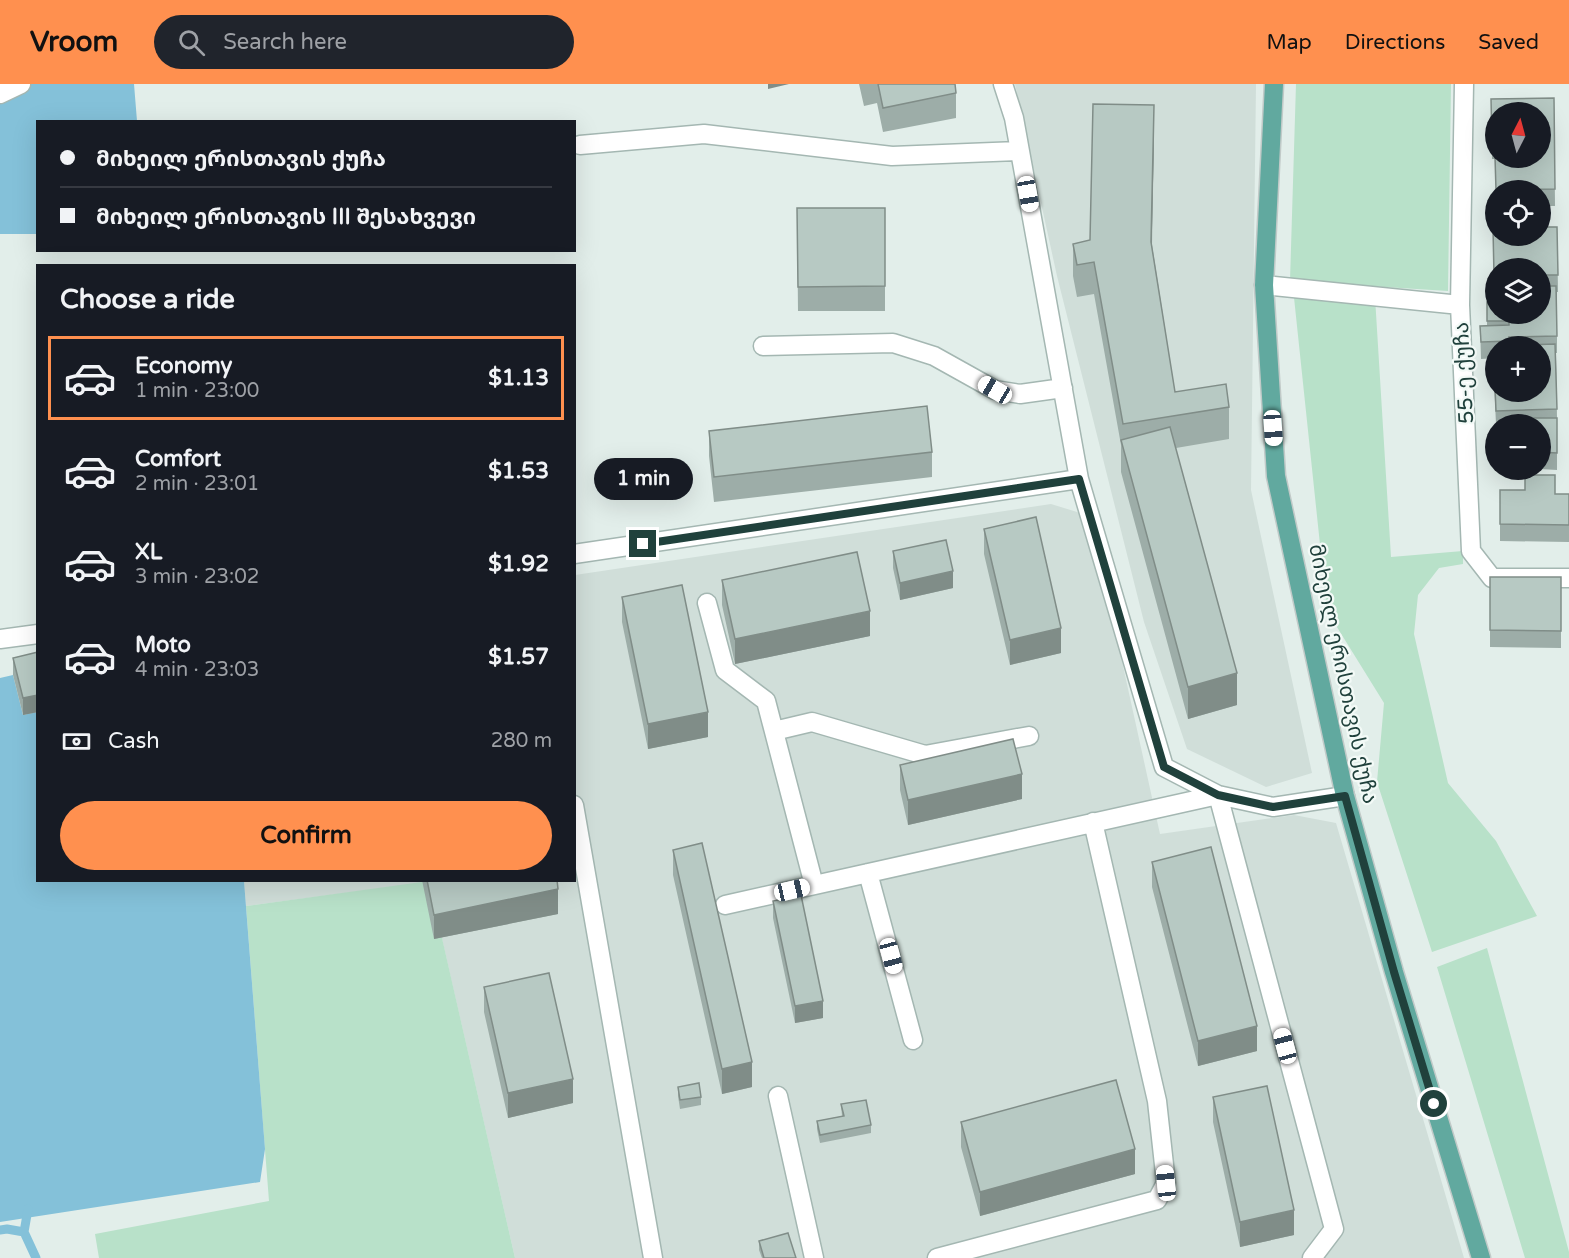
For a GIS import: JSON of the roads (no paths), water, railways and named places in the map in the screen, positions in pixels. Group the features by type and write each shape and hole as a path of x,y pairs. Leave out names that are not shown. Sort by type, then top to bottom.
{"main road":[{"name":"მიხეილ ერისთავის ქუჩა","path":"1274,84 1264,285 1276,476 1345,796 1394,972 1480,1258"}],"street":[{"path":"0,94 21,84"},
{"path":"1004,84 1014,118 1079,479 1164,767 1218,795 1273,807 1345,796"},
{"name":"55-ე ქუჩა","path":"1464,84 1460,305 1471,551 1492,578 1569,578"},
{"path":"580,145 704,134 892,156 1020,152"},
{"path":"1264,285 1460,305"},
{"path":"763,346 893,343 934,356 995,390 1020,394 1063,388"},
{"path":"576,554 1079,479"},
{"path":"707,603 725,670 766,701 814,885"},
{"path":"0,639 36,634"},
{"path":"774,731 812,722 925,755 1029,736"},
{"path":"725,905 1218,795"},
{"path":"1218,795 1334,1229 1312,1258"},
{"path":"576,816 653,1258"},
{"path":"937,1258 1157,1200 1166,1183 1157,1101 1093,822"},
{"path":"868,873 913,1040"},
{"path":"778,1096 814,1258"}],"water":[{"path":"0,84 134,84 137,120 36,120 36,234 0,234"},
{"path":"13,675 23,715 36,712 36,882 244,882 265,1149 260,1182 0,1222 0,678"}],"waterway":[{"path":"28,1209 24,1232 36,1258"},
{"path":"0,1230 24,1232"}]}
